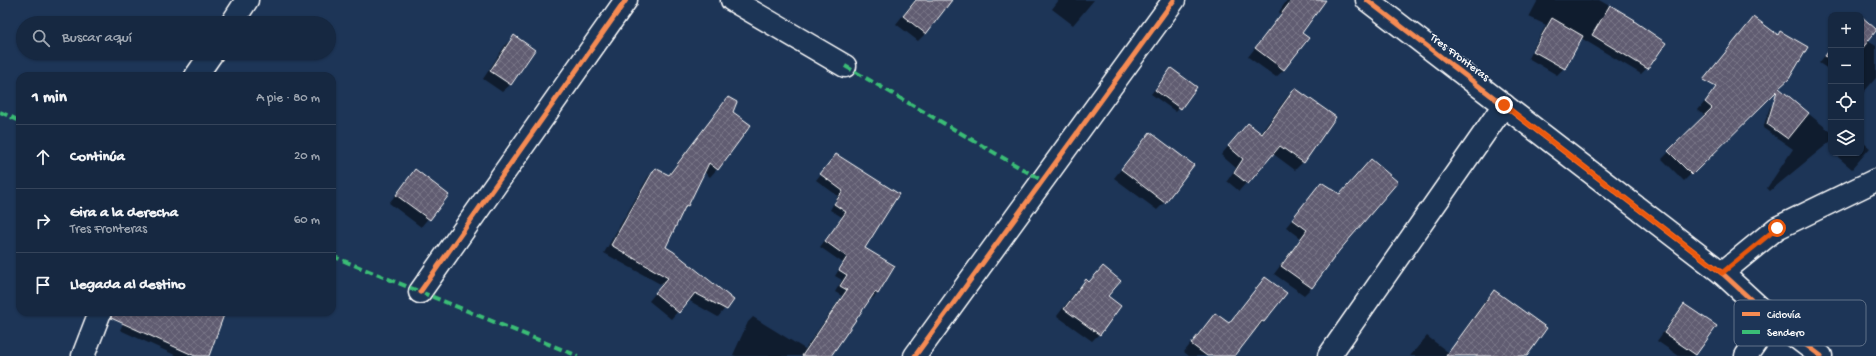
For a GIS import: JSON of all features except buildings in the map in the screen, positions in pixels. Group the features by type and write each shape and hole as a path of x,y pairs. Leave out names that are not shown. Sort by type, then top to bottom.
{"street":[{"path":"237,16 247,0"},
{"path":"420,292 626,0"},
{"path":"732,0 845,66"},
{"path":"916,356 1174,0"},
{"name":"Tres Fronteras","path":"1367,0 1722,273 1751,300"},
{"path":"199,72 207,60"},
{"path":"1330,356 1504,105"},
{"path":"1722,273 1777,228 1876,180"},
{"path":"83,356 98,316"},
{"path":"1746,356 1753,346"},
{"name":"Tres Fronteras","path":"1808,346 1821,356"}],"marked path":[{"path":"845,66 1043,181"},
{"path":"0,112 16,119"},
{"path":"336,258 578,356"}],"cycle path":[{"path":"420,292 626,0"},
{"path":"915,356 1174,0"},
{"path":"1367,0 1722,273 1751,300"},
{"path":"1808,346 1821,356"}],"route":[{"path":"1504,105 1722,273 1777,228"}]}
